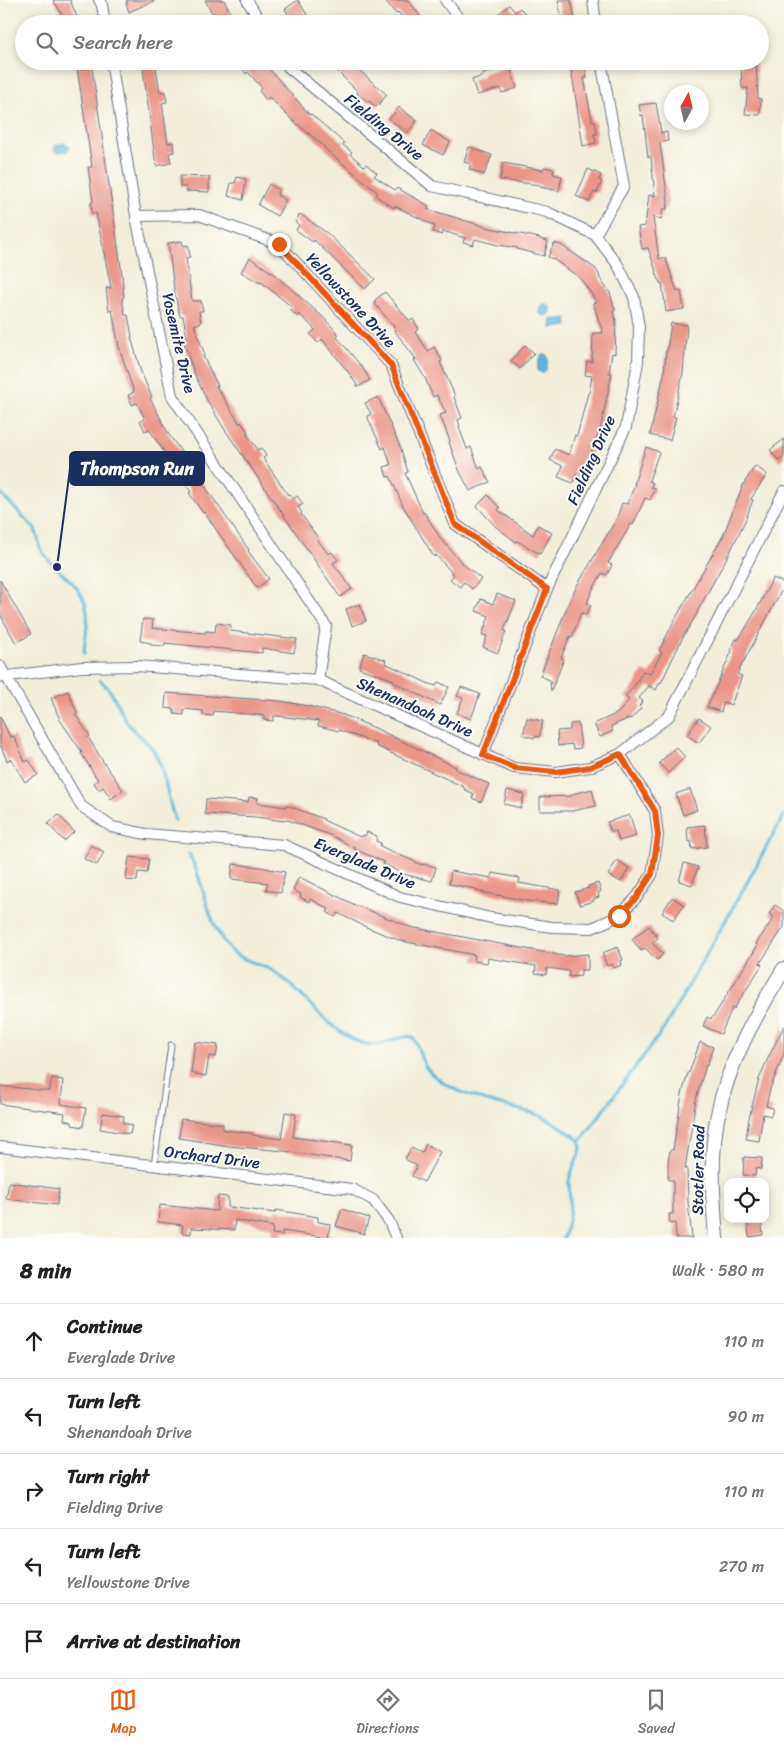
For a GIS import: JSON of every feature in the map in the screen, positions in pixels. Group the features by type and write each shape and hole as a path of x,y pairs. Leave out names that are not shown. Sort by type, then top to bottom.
{"street":[{"path":"98,0 102,5 104,15"},
{"path":"247,0 256,15"},
{"path":"444,0 456,15"},
{"path":"593,0 595,15"},
{"name":"Yosemite Drive","path":"112,70 136,216 172,396 326,626 318,680"},
{"name":"Fielding Drive","path":"292,70 432,186 547,212 595,235 618,265 634,298 639,327 638,362 626,428 547,589 483,755"},
{"path":"595,235 624,186 603,70"},
{"name":"Yellowstone Drive","path":"136,216 200,215 279,244 391,365 455,524 547,589"},
{"name":"Shenandoah Drive","path":"3,677 82,667 137,666 318,680 514,768 556,772 590,767 620,754 669,716 784,491"},
{"name":"Everglade Drive","path":"0,666 3,677 81,806 112,827 146,834 284,845 400,897 491,918 552,927 592,928 619,916 637,897 652,874 658,836 655,811 620,754"},
{"name":"Stotler Road","path":"716,1238 712,1195 713,1151 717,1119 725,1086 738,1050 784,969"},
{"name":"Orchard Drive","path":"0,1147 352,1189 373,1200 389,1221 396,1238"}],"lane":[{"path":"154,1165 171,1046"}],"water":[{"path":"65,143 70,147 67,151 58,152 54,150 56,145"},
{"path":"543,304 547,304 551,310 547,316 543,316 539,312 539,308"},
{"path":"567,318 568,326 552,328 551,320"},
{"path":"542,354 546,354 548,359 546,370 542,373 538,371 538,368"}],"building":[{"path":"53,0 70,0 76,15 61,15"},
{"path":"126,0 156,0 129,12"},
{"path":"205,0 224,0 232,15 215,15"},
{"path":"298,0 307,15 289,15 285,9"},
{"path":"385,0 408,0 419,15 400,15 398,12 396,14"},
{"path":"558,0 571,0 574,15 561,15"},
{"path":"509,5 515,12 520,8 526,15 497,15"},
{"path":"77,70 92,70 122,274 124,297 122,298 125,315 128,315 131,337 141,372 152,397 150,398 168,433 269,579 257,588 189,493 191,492 180,475 175,479 169,470 174,467 149,429 145,431 140,421 145,419 137,403 132,405 128,395 134,392 119,347 112,310 109,311 106,288 111,288 96,213 92,214 91,203 93,202 88,167 92,167"},
{"path":"143,70 156,70 160,92 165,92 167,102 162,103 168,143 173,142 174,152 169,153 171,163 156,166"},
{"path":"243,70 270,70 310,115 344,143 343,145 352,152 350,154 364,166 366,164 377,173 374,176 395,190 397,188 429,206 427,209 490,228 548,241 544,256 518,248 475,239 473,245 463,242 465,238 443,231 442,235 433,232 435,226 395,206 394,208 376,196 378,193 292,120 269,97 266,100 259,91 262,88 248,72 246,74"},
{"path":"336,70 359,70 387,95 376,107"},
{"path":"495,70 511,70 517,88 502,93 500,88 477,95 472,80 483,76 483,74"},
{"path":"571,70 586,70 587,78 584,78 592,121 595,121 597,134 594,134 596,143 583,146"},
{"path":"741,70 756,70 758,99 761,99 760,115 745,114 748,88 742,88"},
{"path":"656,103 661,133 667,132 668,141 660,143 668,201 667,209 663,209 661,219 653,217 659,259 665,257 677,291 681,291 684,309 666,312 662,283 660,283 648,248 642,249 638,227 645,226 649,195 655,196 651,157 648,157 643,115 641,116 639,105"},
{"path":"399,107 417,121 407,133 389,119"},
{"path":"431,130 450,142 443,155 423,145"},
{"path":"469,147 492,155 484,175 469,169 471,164 464,162"},
{"path":"503,163 543,170 544,167 554,169 553,174 562,176 559,191 540,187 540,185 500,180"},
{"path":"588,169 601,175 599,180 602,181 597,193 594,192 589,202 576,196"},
{"path":"180,176 209,177 209,192 186,191 186,187 180,187"},
{"path":"237,177 246,179 243,200 228,196 231,183 235,183"},
{"path":"269,184 279,190 277,195 286,200 277,216 258,205"},
{"path":"300,214 327,233 375,279 365,289 314,240 313,242 296,230 299,225 295,222"},
{"path":"182,241 183,246 188,245 190,257 186,258 192,301 201,301 203,311 199,311 201,323 194,325 205,355 203,356 218,386 216,386 240,424 241,422 248,432 246,433 258,450 261,448 266,456 263,458 288,495 293,499 297,496 303,504 298,507 317,539 328,554 332,552 338,560 333,563 352,589 340,597 225,430 208,402 194,373 183,340 187,338 183,316 180,316 175,296 168,243"},
{"path":"554,243 561,245 595,268 610,293 616,321 615,354 612,353 609,373 612,373 600,430 580,477 576,475 573,483 558,477 563,466 550,460 555,449 569,455 575,435 577,436 592,376 585,375 587,361 592,362 593,333 603,333 593,303 597,302 580,278 548,257"},
{"path":"250,258 274,274 324,318 339,335 337,337 362,367 370,380 358,387 322,339 318,343 310,334 315,330 308,322 299,314 297,316 290,310 292,307 261,282 241,272"},
{"path":"385,292 410,321 413,319 419,329 415,332 428,351 434,347 442,361 440,362 455,396 462,418 458,420 459,427 467,449 471,447 479,469 482,467 490,482 470,491 459,470 449,442 440,415 446,413 437,395 433,397 425,378 414,360 416,359 394,330 396,329 375,304 375,300"},
{"path":"671,323 687,325 683,373 673,417 676,417 670,440 650,435 664,374"},
{"path":"525,345 534,353 520,369 511,361"},
{"path":"378,397 401,449 408,472 405,473 423,513 441,539 462,563 481,579 472,589 464,582 460,587 450,579 454,575 436,555 434,557 403,506 390,476 387,477 384,467 391,465 385,447 382,449 367,416 371,414 365,403"},
{"path":"784,439 784,457 779,461 770,450"},
{"path":"646,447 659,452 649,481 653,483 651,487 655,488 650,500 645,498 633,525 631,524 608,563 612,565 607,575 602,573 592,591 587,603 591,605 586,615 581,613 572,637 570,636 561,658 564,659 551,691 550,680 540,676 578,584 616,520 622,503 627,504"},
{"path":"755,466 767,474 751,499 753,500 745,521 729,554 682,639 661,683 656,690 649,686 639,698 643,701 639,706 641,708 631,719 611,726 613,731 600,737 594,724 618,713 629,700 625,697 643,671 650,674 662,652 659,651 673,623 723,536 743,485"},
{"path":"488,495 500,508 498,510 533,535 538,525 552,533 540,554 516,542 495,526 477,506"},
{"path":"773,578 784,583 784,586 737,674 742,676 731,705 724,702 721,712 707,707 732,651 730,650 736,639 738,640 744,631"},
{"path":"0,580 31,634 16,643 0,614"},
{"path":"497,594 516,601 504,630 506,631 498,653 483,647 487,636 482,635 489,616 476,611 481,599 493,604"},
{"path":"360,604 366,621 352,626 346,609"},
{"path":"143,619 153,620 152,628 205,633 206,631 215,632 216,623 231,625 230,631 297,639 294,653 262,648 262,653 165,643 164,646 151,645 151,643 140,641"},
{"path":"364,653 386,660 385,663 427,683 436,686 438,682 449,687 440,705 393,682 394,680 359,668"},
{"path":"461,687 480,694 471,719 457,713 463,698 457,696"},
{"path":"68,691 77,713 75,714 90,736 88,737 104,763 123,790 111,799 103,787 99,790 94,783 98,780 60,720 51,698"},
{"path":"166,693 280,701 344,715 377,729 456,767 455,769 489,784 481,802 472,798 474,794 464,789 464,787 376,746 377,744 339,730 318,726 319,721 274,716 273,721 264,720 264,716 214,711 213,716 203,715 203,711 184,709 184,715 174,714 174,709 165,708"},
{"path":"0,716 10,737 14,736 25,762 29,760 38,775 25,782 11,759 7,761 0,744"},
{"path":"527,718 543,721 539,737 523,735"},
{"path":"699,718 711,726 699,743 687,735"},
{"path":"578,723 581,748 573,749 572,744 558,746 557,731 570,730 570,724"},
{"path":"676,747 685,757 668,773 659,763"},
{"path":"592,789 596,806 572,811 540,811 540,797 572,796 572,794"},
{"path":"690,789 697,810 683,815 676,794"},
{"path":"507,790 524,794 521,808 504,804"},
{"path":"249,797 258,798 257,803 286,807 286,805 324,819 360,837 362,835 365,836 367,832 377,836 376,841 381,843 380,846 422,865 436,867 432,881 407,875 330,835 285,819 284,821 256,817 205,814 206,799 248,802"},
{"path":"59,815 74,832 64,841 48,824"},
{"path":"630,815 636,836 619,841 616,831 611,832 607,822"},
{"path":"705,825 707,847 692,849 691,841 688,841 687,827"},
{"path":"91,845 104,852 97,865 84,859"},
{"path":"129,857 149,859 147,873 138,872 137,881 126,880"},
{"path":"617,860 629,868 621,882 608,875"},
{"path":"684,863 698,867 692,885 679,881"},
{"path":"233,864 285,872 281,893 266,890 268,883 231,879"},
{"path":"451,871 491,878 492,873 520,878 519,883 560,890 558,904 528,901 449,884"},
{"path":"299,877 355,905 410,927 564,956 588,954 588,970 581,970 581,976 569,977 569,971 547,968 546,975 535,973 536,966 488,958 487,963 474,961 475,955 401,941 338,913 335,917 327,912 329,909 310,899 309,902 300,897 301,894 293,890"},
{"path":"598,883 601,891 598,893 599,897 593,899 594,901 580,905 575,892"},
{"path":"672,897 684,905 673,920 662,913"},
{"path":"775,905 784,911 784,927 760,963 762,965 734,1009 732,1008 721,1034 703,1026 707,1017 711,1019 715,1014 758,945 756,944 774,917 769,914"},
{"path":"649,926 658,938 652,943 663,954 657,960 645,948 641,951 632,939"},
{"path":"618,947 623,960 621,961 622,965 614,968 612,964 607,966 602,953"},
{"path":"784,1026 784,1054 770,1089 766,1106 773,1108 771,1116 763,1114 759,1141 746,1139 749,1118 759,1079"},
{"path":"195,1042 218,1045 216,1057 209,1056 206,1076 191,1073"},
{"path":"700,1042 713,1047 696,1099 685,1169 687,1168 692,1238 676,1238 675,1223 670,1224 669,1214 673,1214 673,1180 668,1180 668,1162 670,1150 673,1150 682,1094"},
{"path":"52,1078 63,1080 61,1104 86,1108 83,1127 72,1125 72,1122 64,1120 65,1113 0,1104 0,1086 49,1091"},
{"path":"285,1112 296,1114 293,1137 352,1145 350,1161 179,1138 181,1119 223,1124 223,1130 281,1139"},
{"path":"103,1113 124,1116 123,1123 132,1125 130,1134 100,1129"},
{"path":"426,1144 440,1152 424,1182 412,1176 417,1166 405,1159 411,1148 422,1153"},
{"path":"744,1157 762,1158 761,1169 756,1168 755,1176 743,1175"},
{"path":"9,1182 59,1189 57,1205 6,1199"},
{"path":"218,1196 228,1197 228,1207 275,1213 276,1210 318,1217 318,1222 330,1224 328,1238 282,1231 282,1235 272,1234 273,1227 235,1220 234,1230 191,1228 191,1234 182,1233 183,1225 158,1222 160,1205 217,1211"},
{"path":"342,1209 369,1218 364,1234 336,1226"},
{"path":"747,1223 762,1223 763,1235 749,1237"}],"waterway":[{"path":"0,493 35,529 42,551 76,586 81,594 87,612 84,654"},
{"path":"100,680 113,695 130,726 153,750 163,775 175,820"},
{"path":"580,1142 665,1027 784,815"},
{"path":"189,854 213,921 227,946 244,959 264,966 276,973 338,1030 349,1037 370,1045 407,1036 413,1037 427,1069 444,1083 477,1098 540,1116 558,1125 578,1139 581,1149 570,1176 569,1213 563,1238"}],"place":[{"name":"Thompson Run","path":"57,567"}],"route":[{"path":"279,244 391,365 455,524 547,589 483,755 514,768 556,772 590,767 620,754 655,811 658,836 652,874 637,897 619,916"}]}
